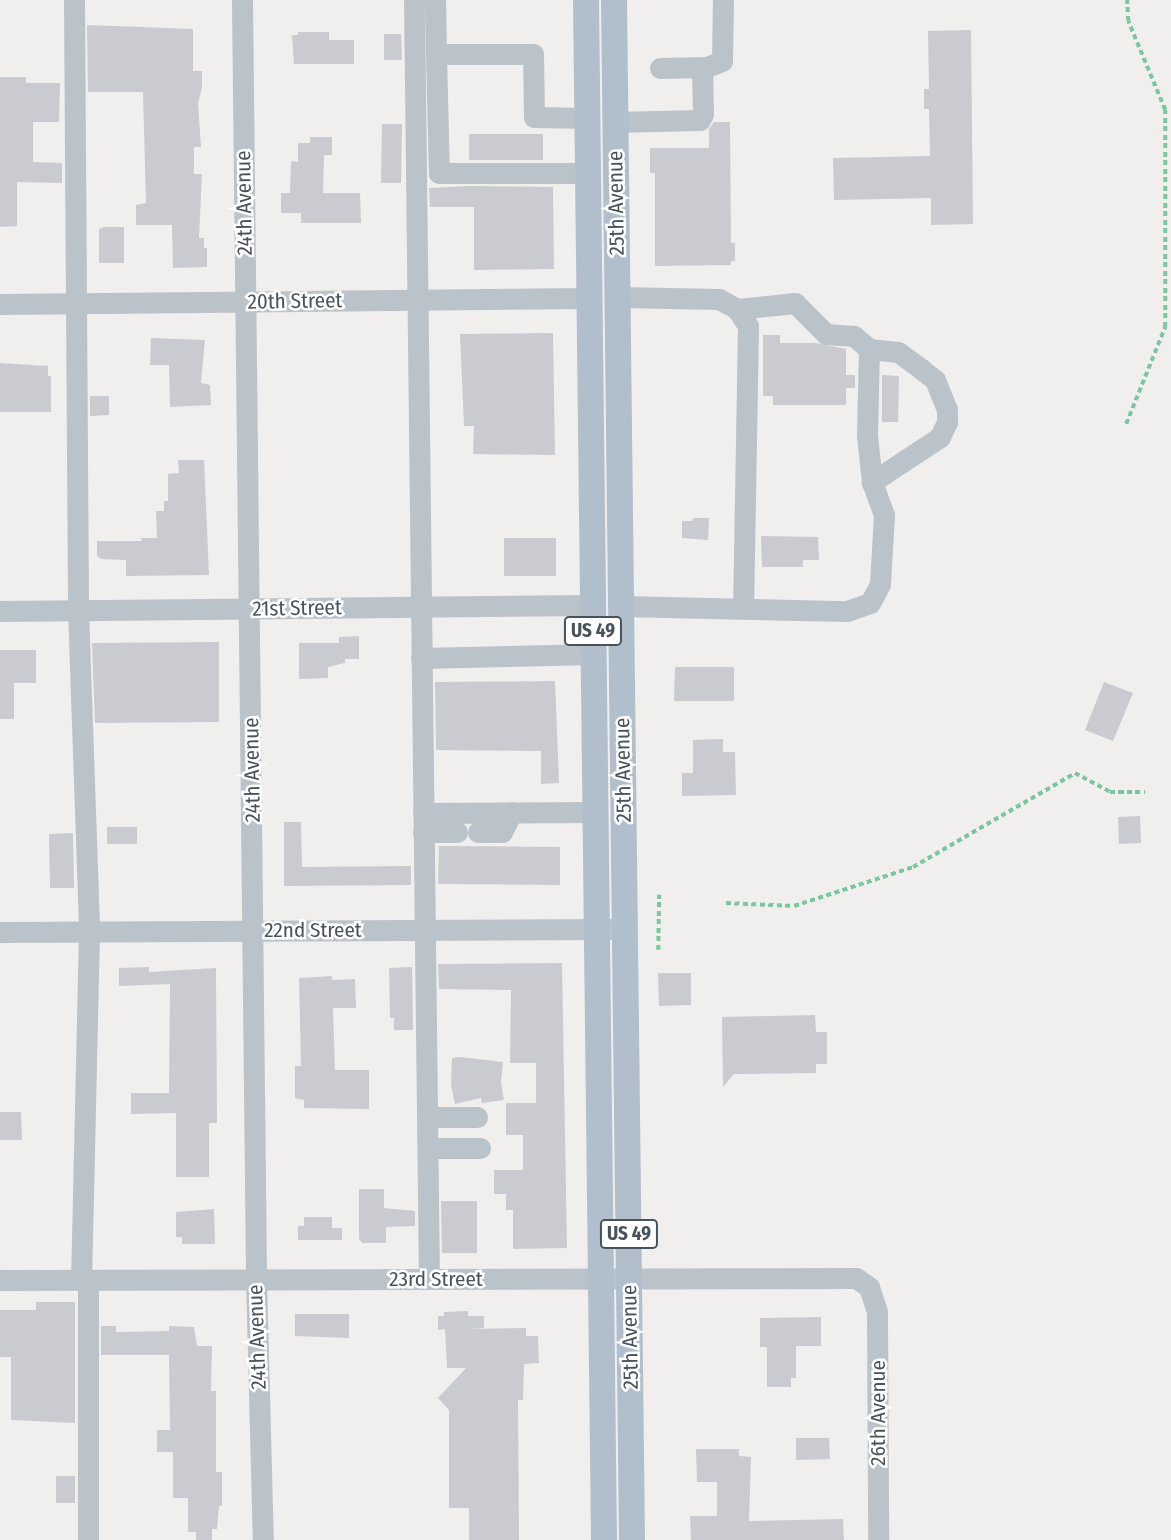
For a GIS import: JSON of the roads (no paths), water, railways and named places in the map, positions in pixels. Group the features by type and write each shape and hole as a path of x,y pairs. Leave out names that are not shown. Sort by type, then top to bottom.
{"main road":[{"name":"25th Avenue","path":"586,0 604,1540"},
{"name":"25th Avenue","path":"614,0 632,1540"}],"street":[{"path":"74,0 78,610 89,931 84,1280 88,1540"},
{"name":"24th Avenue","path":"242,0 256,1279 263,1540"},
{"path":"414,0 429,1279"},
{"path":"435,0 439,173 588,173"},
{"path":"660,68 702,67 716,65 722,61 723,0"},
{"path":"436,54 533,54 534,117 587,118"},
{"path":"615,122 700,120 703,114 702,67"},
{"path":"618,297 719,299 737,309 748,326 750,338 743,607"},
{"name":"20th Street","path":"0,304 589,298"},
{"path":"737,309 795,303 826,334 854,336 869,349 898,352 934,380 947,409 947,422 940,437 872,482"},
{"path":"621,606 847,611 870,603 880,584 884,515 872,482 867,435 869,349"},
{"name":"21st Street","path":"0,611 593,605"},
{"path":"421,658 594,654"},
{"path":"423,823 512,813 596,812"},
{"path":"423,823 468,832 502,832 512,813"},
{"name":"22nd Street","path":"0,932 625,929"},
{"path":"428,1117 477,1117"},
{"path":"428,1149 480,1148"},
{"name":"23rd Street","path":"0,1280 856,1278 869,1287"},
{"name":"26th Avenue","path":"869,1287 877,1311 878,1540"}]}
